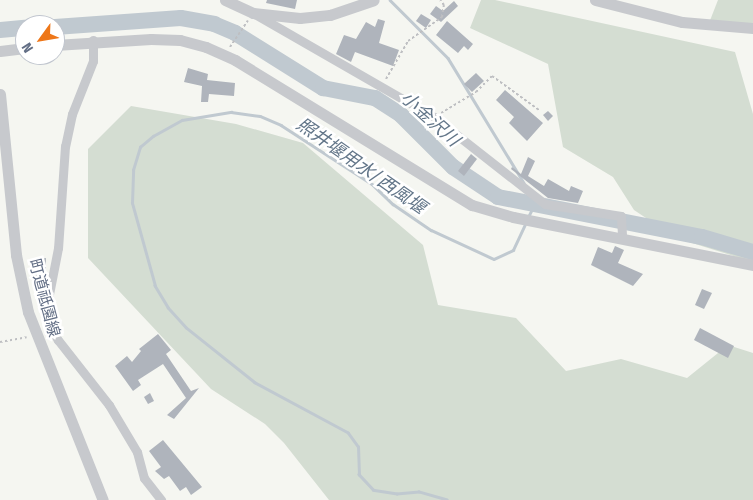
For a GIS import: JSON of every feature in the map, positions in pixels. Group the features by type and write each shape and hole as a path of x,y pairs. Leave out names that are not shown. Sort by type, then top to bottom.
{"street":[{"path":"225,0 253,13 382,85 434,117 545,204 621,216 622,237"},
{"path":"253,13 300,18 330,15 374,0"},
{"path":"594,0 682,22 753,28"},
{"path":"93,40 93,61 72,114 65,146 58,248 45,315 51,330 109,405 137,452 144,478 161,500"},
{"path":"65,44 93,40 180,40 206,47 234,60 472,205 513,217 622,237 753,265"},
{"path":"0,51 15,49"},
{"name":"町道祗園線","path":"0,94 16,255 35,335 102,500"}],"path":[{"path":"382,85 408,41 442,17 444,5 440,0"},
{"path":"231,45 243,28"},
{"path":"434,117 476,92 492,76 539,110"},
{"path":"0,342 35,335"}],"shaded area":[{"path":"481,0 495,0 735,52 753,114 753,262 676,238 634,210 613,177 563,147 548,64 470,28"},
{"path":"718,0 753,0 753,30 709,23"},
{"path":"131,106 236,124 303,143 423,245 438,305 516,318 566,371 621,359 687,378 728,345 753,353 753,500 329,500 284,443 265,424 211,389 88,258 88,149"}],"building":[{"path":"267,0 297,0 295,9 266,3"},
{"path":"454,1 458,6 441,22 430,14 436,6 443,11"},
{"path":"421,14 431,20 426,28 416,21"},
{"path":"378,19 385,21 379,43 399,50 393,66 355,52 351,62 336,54 344,35 356,39 366,22 375,27"},
{"path":"447,21 473,44 468,50 464,46 458,53 436,35"},
{"path":"188,68 208,74 207,80 235,83 234,96 209,94 208,102 201,102 202,86 184,82"},
{"path":"476,73 484,81 472,92 464,84"},
{"path":"505,90 543,123 527,141 509,123 514,117 496,100"},
{"path":"548,111 553,116 548,121 543,115"},
{"path":"471,154 477,159 464,176 458,171"},
{"path":"528,157 535,161 528,176 544,186 548,179 569,191 571,186 583,191 578,203 548,198 511,169 512,167 521,174"},
{"path":"615,246 624,250 618,263 643,274 633,286 591,265 598,247 612,253"},
{"path":"46,258 45,280 34,281 32,260"},
{"path":"702,289 712,293 704,309 695,305"},
{"path":"700,328 734,346 728,358 694,340"},
{"path":"158,334 171,350 166,354 191,391 199,388 174,419 167,415 186,398 163,364 138,380 141,385 133,391 115,366 127,356 132,362 141,351 139,349"},
{"path":"150,393 154,401 148,404 144,397"},
{"path":"163,440 202,487 191,495 186,487 180,491 169,476 164,479 155,471 161,467 149,451"}],"waterway":[{"path":"390,0 448,58 524,183"},
{"name":"小金沢川","path":"65,26 181,18 214,24 235,33 323,88 375,98 401,115 453,167 498,197 702,237 753,252"},
{"name":"小金沢川","path":"0,30 15,29"},
{"name":"照井堰用水/西風堰","path":"447,500 419,492 397,494 373,490 359,475 358,447 348,433 255,383 186,328 168,308 155,286 132,203 133,170 140,147 153,136 182,120 231,112 260,116 281,125 372,184 393,204 431,230 494,259 513,250 526,222"},
{"name":"照井堰用水/西風堰","path":"528,217 533,207 529,195"}]}
